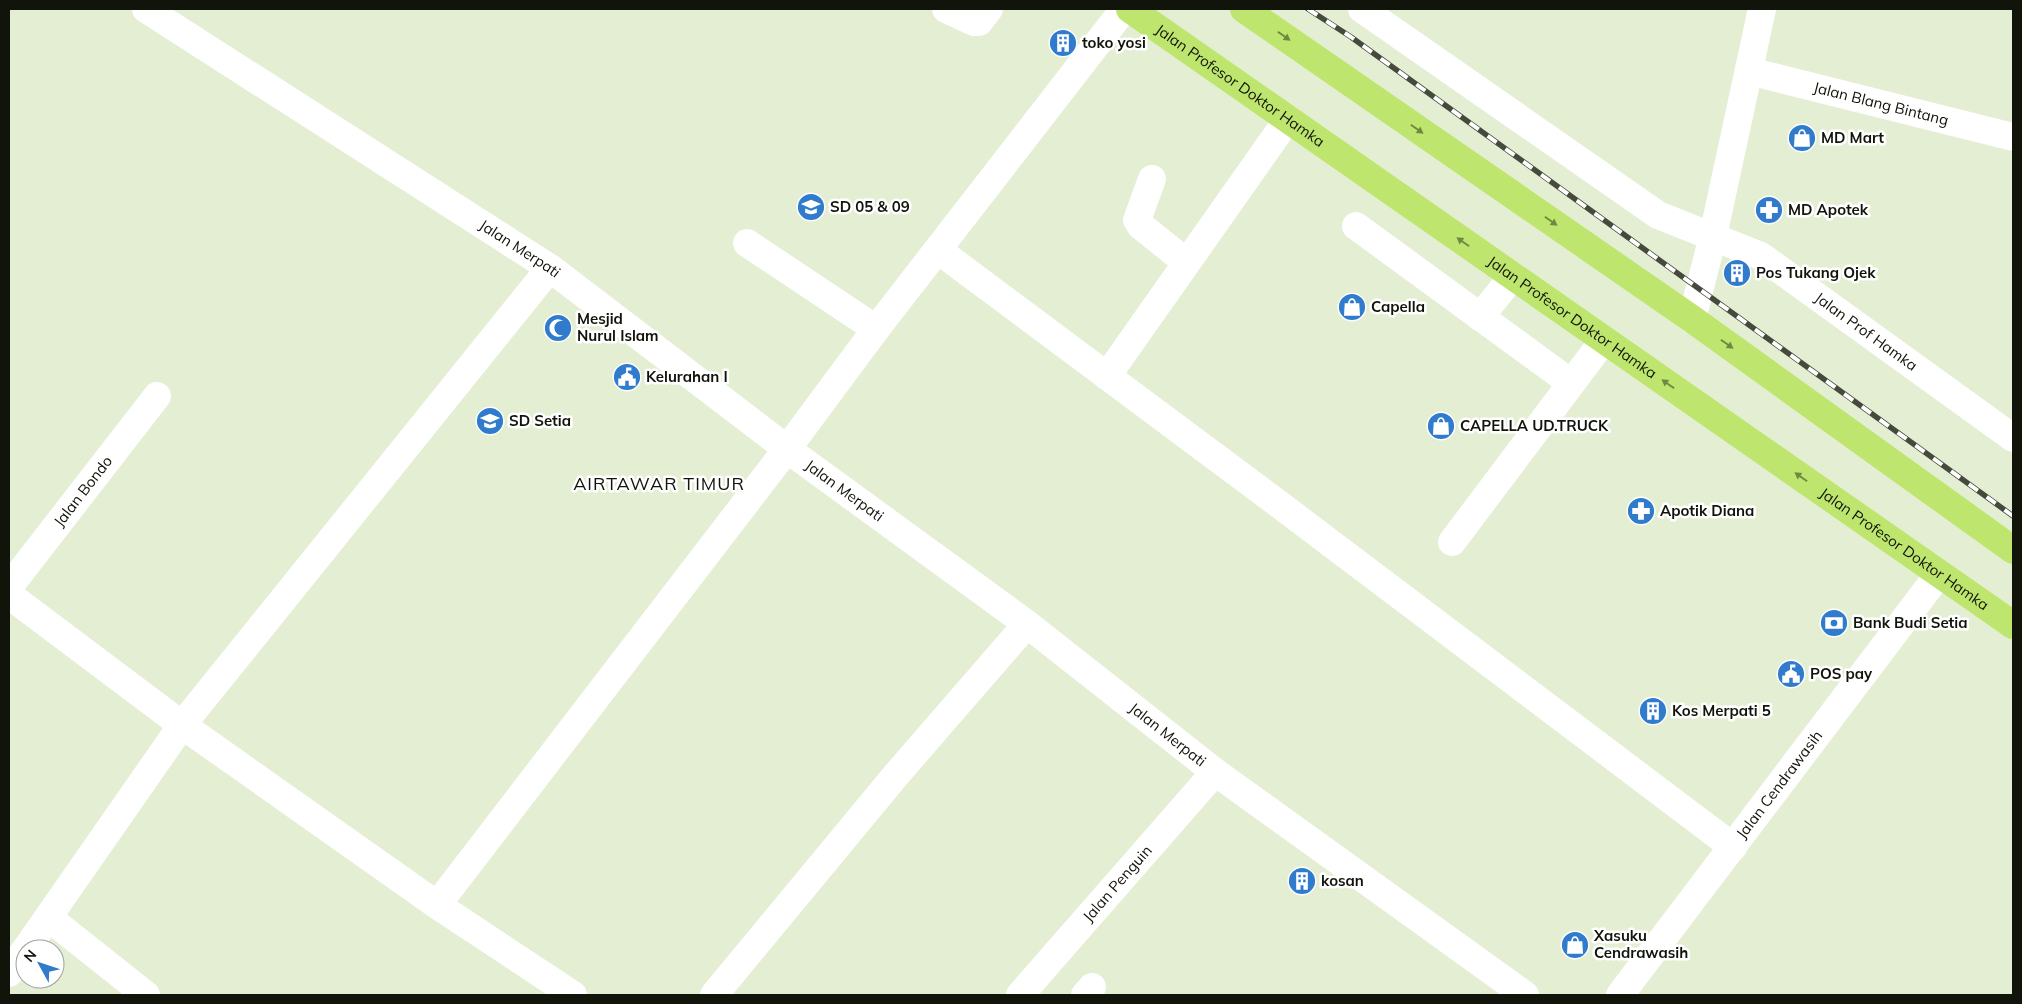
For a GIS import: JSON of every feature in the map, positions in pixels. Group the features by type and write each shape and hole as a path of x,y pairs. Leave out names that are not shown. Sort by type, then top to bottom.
{"highway":[{"name":"Jalan Profesor Doktor Hamka","path":"1130,9 2013,626"},
{"path":"1244,9 1692,319 1973,519 2013,550"}],"street":[{"name":"Jalan Merpati","path":"146,9 550,268 787,450 1027,624 1215,772 1525,995"},
{"path":"946,9 974,22 979,22 989,9"},
{"path":"437,906 787,450 876,329 1124,9"},
{"name":"Jalan Prof Hamka","path":"1362,9 1658,214 1761,256 2013,438"},
{"path":"1692,319 1713,236 1762,9"},
{"name":"Jalan Blang Bintang","path":"1749,71 2013,137"},
{"path":"1107,376 1288,119"},
{"path":"1152,179 1137,220 1141,226 1186,262"},
{"path":"1356,226 1572,383"},
{"path":"747,243 876,329"},
{"path":"938,250 1733,847"},
{"path":"34,939 182,725 550,268"},
{"path":"1480,317 1513,276"},
{"path":"1452,542 1604,340"},
{"name":"Jalan Bondo","path":"9,587 158,396"},
{"name":"Jalan Cendrawasih","path":"1620,995 1939,574"},
{"path":"9,595 182,725 437,906 573,995"},
{"path":"714,995 896,775 1027,624"},
{"name":"Jalan Penguin","path":"1020,995 1215,772"},
{"path":"48,918 146,995"}],"railway":[{"path":"1308,9 1351,37 2013,516"}],"place":[{"name":"toko yosi","path":"1063,43"},
{"name":"MD Mart","path":"1802,138"},
{"name":"SD 05 & 09","path":"811,207"},
{"name":"MD Apotek","path":"1769,210"},
{"name":"Pos Tukang Ojek","path":"1737,273"},
{"name":"Capella","path":"1352,307"},
{"name":"Mesjid Nurul Islam","path":"558,328"},
{"name":"Kelurahan I","path":"627,377"},
{"name":"SD Setia","path":"490,421"},
{"name":"CAPELLA UD.TRUCK","path":"1441,426"},
{"name":"Apotik Diana","path":"1641,511"},
{"name":"Bank Budi Setia","path":"1834,623"},
{"name":"POS pay","path":"1791,674"},
{"name":"Kos Merpati 5","path":"1653,711"},
{"name":"kosan","path":"1302,881"},
{"name":"Xasuku Cendrawasih","path":"1575,945"}],"district":[{"name":"AIRTAWAR TIMUR","path":"659,484"}]}
